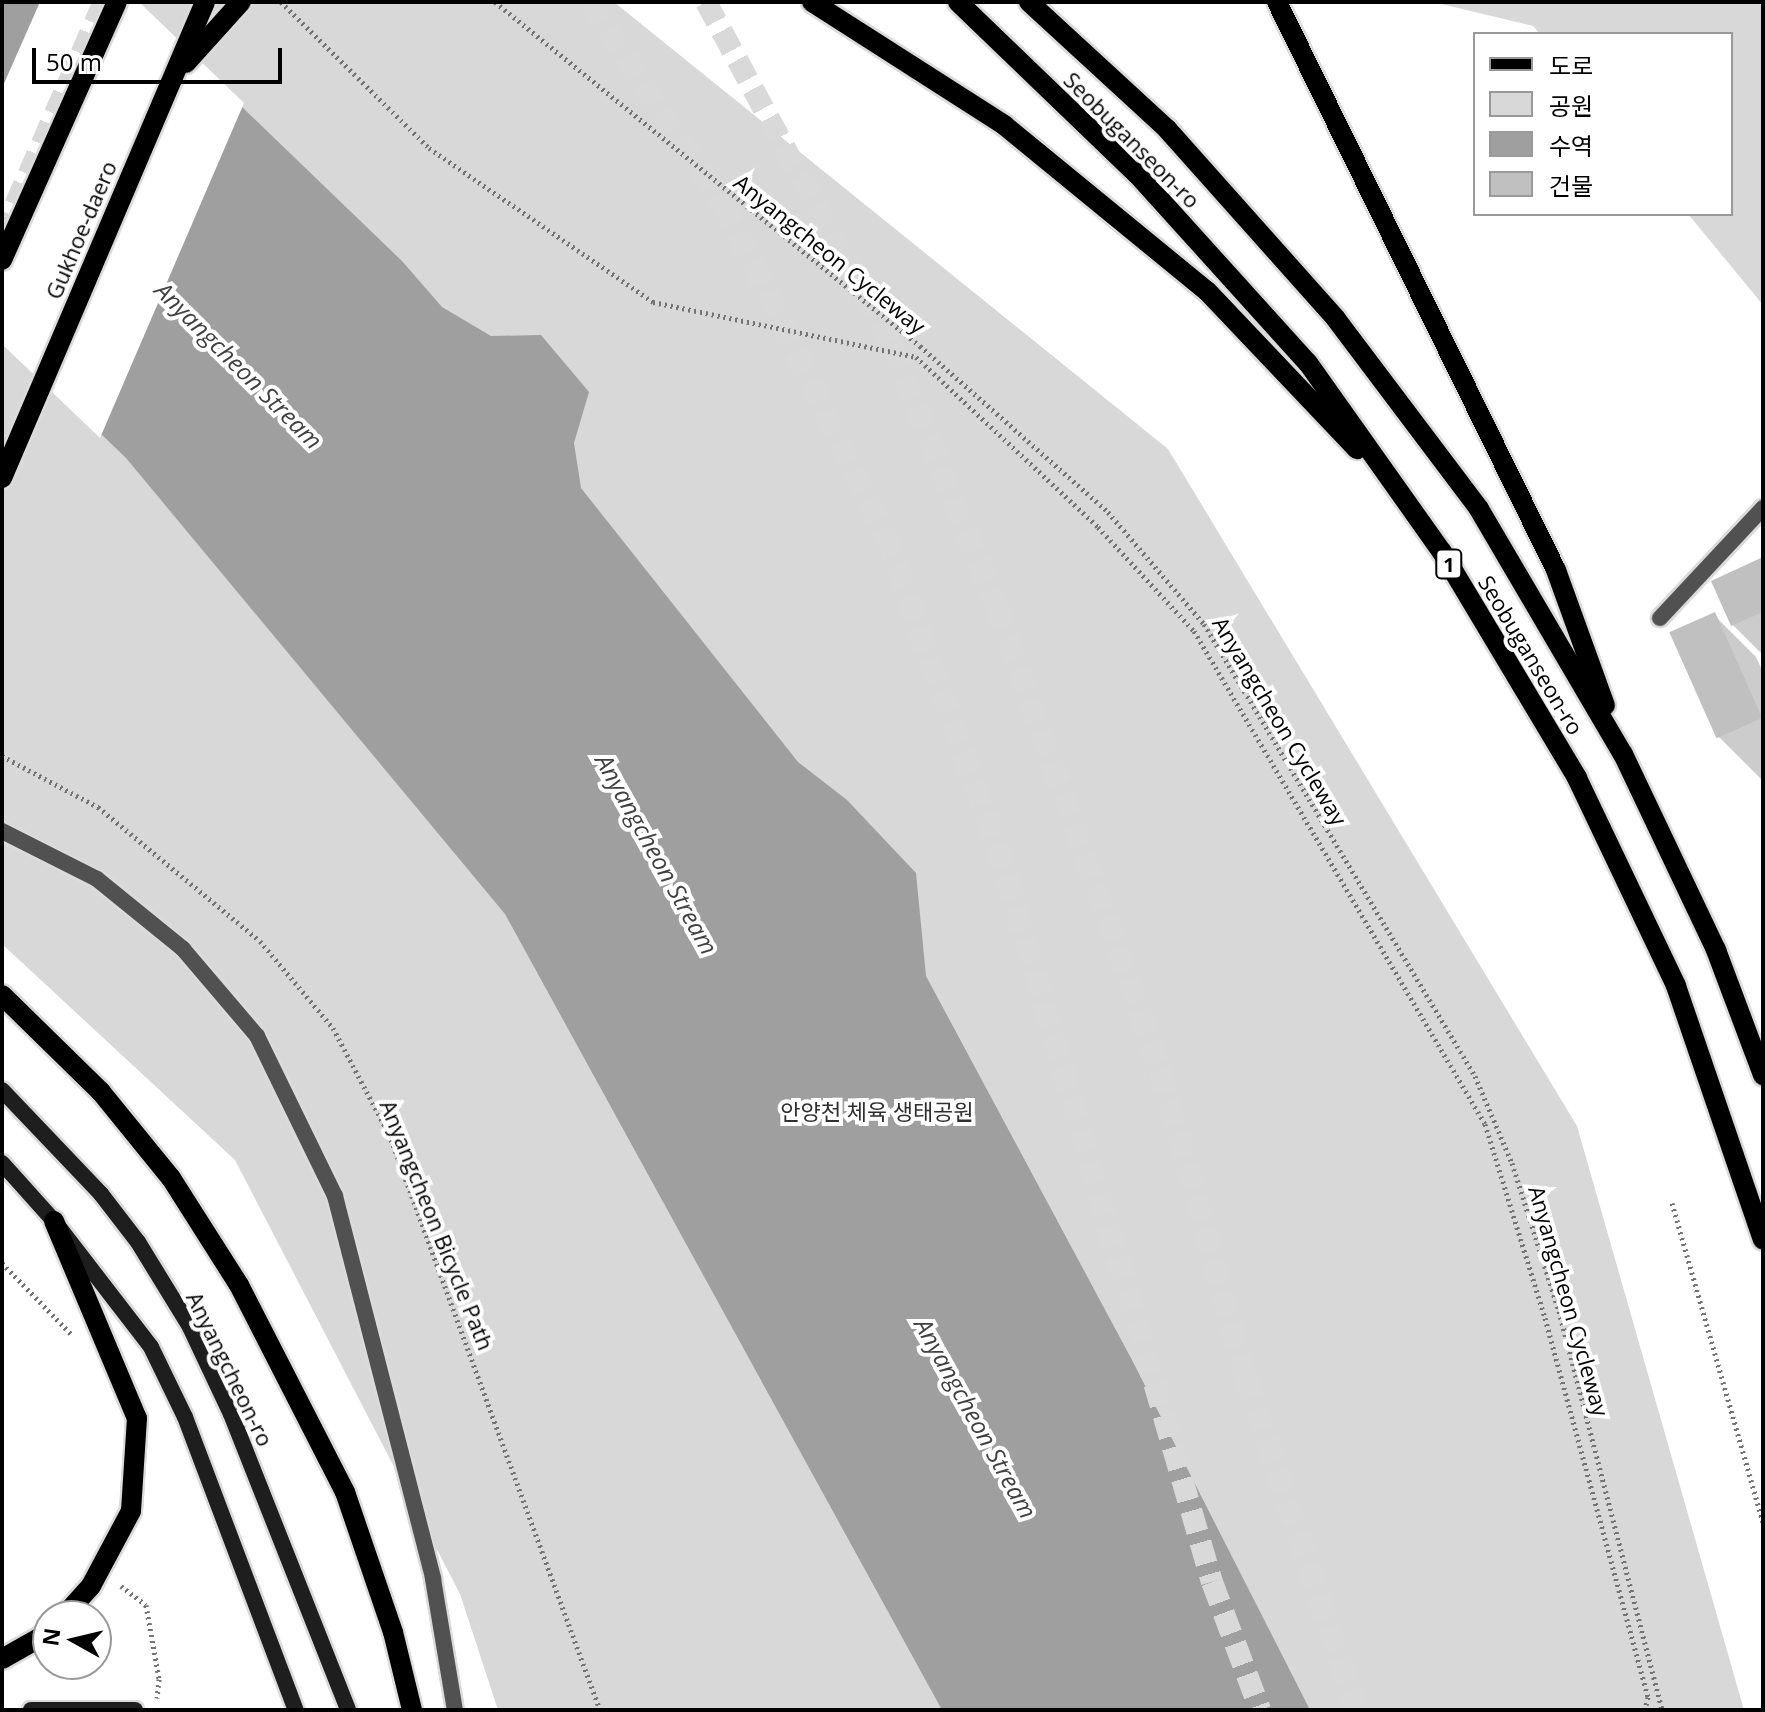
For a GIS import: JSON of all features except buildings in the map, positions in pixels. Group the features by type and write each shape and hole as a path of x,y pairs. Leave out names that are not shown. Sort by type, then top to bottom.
{"main road":[{"path":"2,260 117,2"},
{"name":"Gukhoe-daero","path":"2,478 205,2"},
{"path":"165,92 241,2"},
{"path":"812,2 1004,125 1207,291 1404,498"},
{"name":"Seobuganseon-ro","path":"958,2 1137,174 1308,363 1442,552 1577,778 1676,986 1763,1240"},
{"name":"Seobuganseon-ro","path":"1029,2 1167,129 1336,319 1479,509 1623,754 1716,950 1763,1075"},
{"path":"1277,2 1556,570 1623,754"},
{"path":"2,995 101,1092 171,1178 239,1285 345,1492 393,1632 412,1710"},
{"name":"Anyangcheon-ro","path":"2,1090 101,1194 138,1242 190,1327 236,1427 348,1710"},
{"path":"2,1163 54,1221 151,1347 185,1417 296,1710"},
{"path":"54,1221 137,1418 131,1511 91,1586 78,1600"},
{"path":"2,1659 32,1642"},
{"path":"31,1710 135,1710"}],"street":[{"path":"1660,618 1763,508"},
{"path":"2,831 97,879 183,949 257,1036 335,1196 433,1579 455,1710"}],"path":[{"path":"281,2 429,148 653,302 805,329 916,357 1098,527 1194,631 1485,1124 1557,1363 1648,1697 1645,1710"},
{"name":"Anyangcheon Cycleway","path":"495,2 920,346 1108,512 1204,624 1475,1076 1512,1163 1559,1311 1662,1710"},
{"name":"Anyangcheon Bicycle Path","path":"2,756 98,807 260,941 333,1028 389,1134 600,1710"},
{"path":"1672,1203 1763,1523"}],"green space":[{"name":"안양천 체육 생태공원","path":"2,2 614,2 1168,449 1577,1126 1744,1710 498,1710 460,1594 235,1160 2,944"},
{"path":"1433,2 1763,2 1763,305 1690,216 1733,216 1733,32 1538,32 1533,26"}],"water":[{"name":"Anyangcheon Stream","path":"2,2 133,2 402,261 442,307 491,336 541,335 589,392 574,443 581,488 798,762 847,800 916,873 926,976 1132,1360 1310,1710 942,1710 505,914 126,458 2,339"}],"pier":[{"path":"40,2 139,2 244,103 100,438 2,344 2,88"}],"tunnel":[{"path":"2,235 104,2"},
{"path":"589,2 723,204 886,535 1007,877 1212,1582 1260,1710"},
{"path":"706,2 892,346 997,607 1160,1070 1246,1377 1356,1710"}]}
